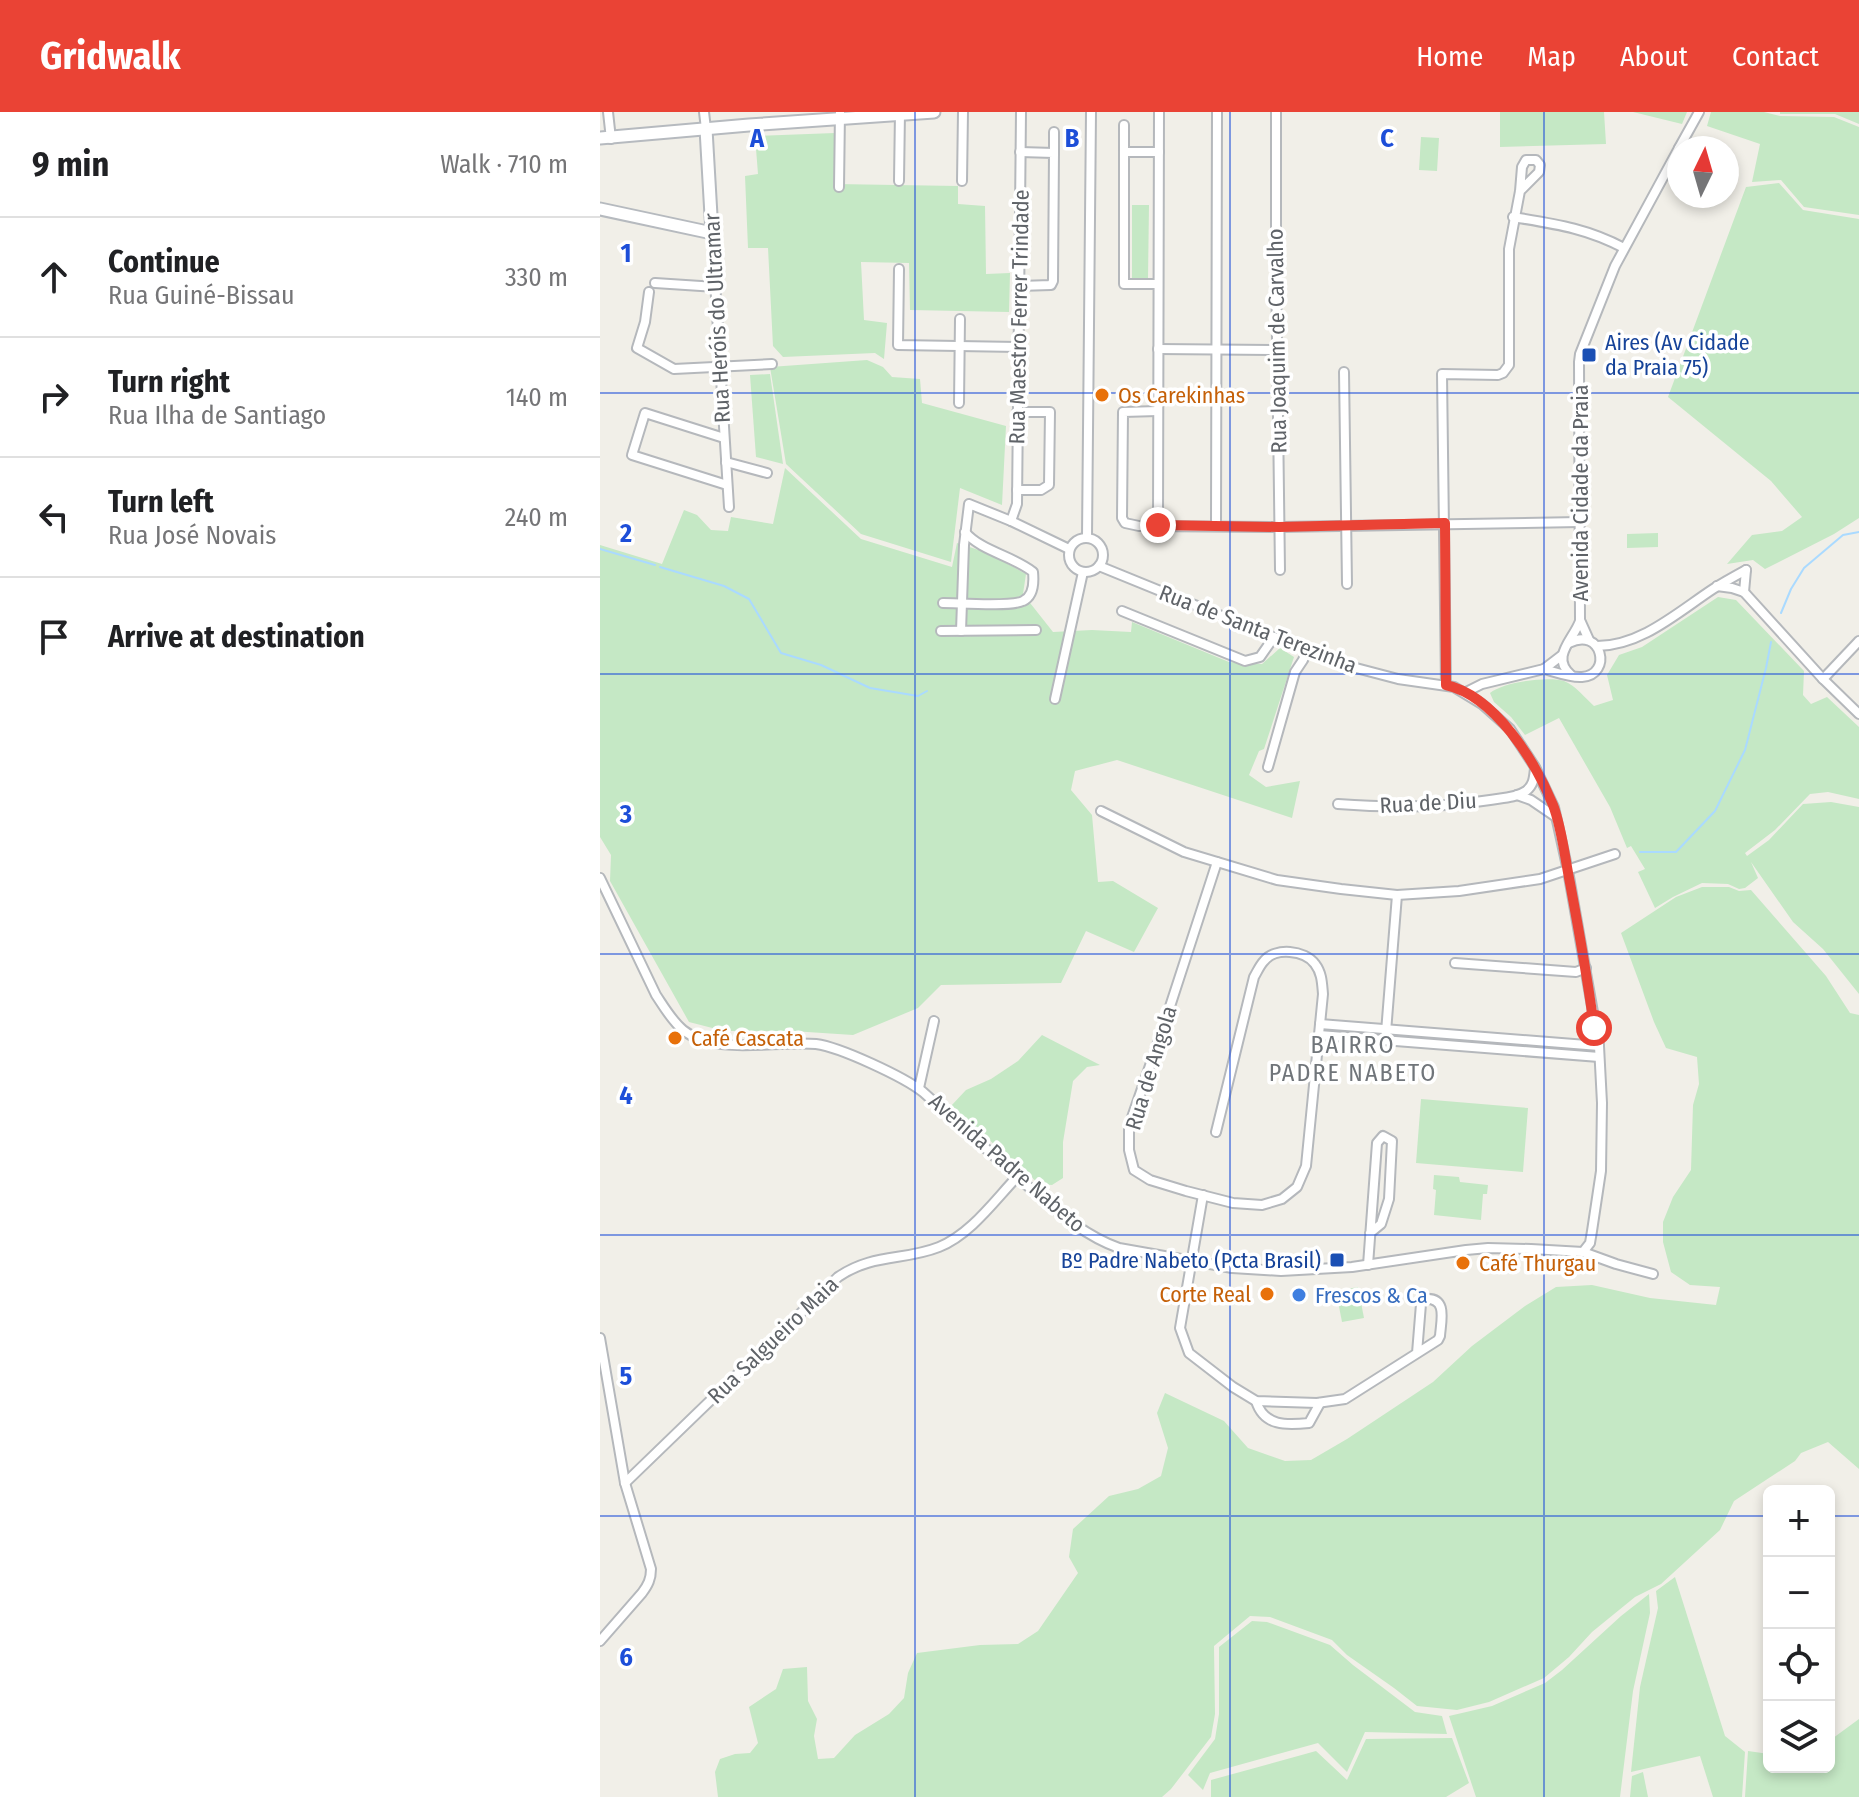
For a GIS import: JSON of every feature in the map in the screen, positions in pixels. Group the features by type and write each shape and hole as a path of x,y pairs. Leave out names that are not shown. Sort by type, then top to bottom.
{"street":[{"path":"608,112 606,139 840,115 934,112"},
{"path":"704,112 706,129"},
{"path":"962,181 963,112"},
{"name":"Rua Maestro Ferrer Trindade","path":"1011,521 1017,504 1021,112"},
{"path":"1087,537 1091,112"},
{"path":"1158,525 1159,112"},
{"path":"1216,525 1217,112"},
{"name":"Rua Joaquim de Carvalho","path":"1276,112 1280,570"},
{"name":"Avenida Cidade da Praia","path":"1686,136 1699,112"},
{"path":"899,181 900,113"},
{"path":"839,187 840,115"},
{"path":"1124,125 1124,284 1158,284"},
{"name":"Rua Heróis do Ultramar","path":"706,129 729,507"},
{"path":"1019,286 1053,284 1054,132"},
{"path":"1020,152 1054,153"},
{"path":"1124,152 1159,152"},
{"name":"Avenida Cidade da Praia","path":"1569,643 1580,620 1579,362 1615,266 1667,170"},
{"path":"1446,685 1442,374 1498,375 1507,370 1509,249 1520,191"},
{"path":"600,209 712,233"},
{"path":"1513,217 1575,228 1624,248"},
{"path":"899,269 898,345 1018,347"},
{"path":"655,283 716,287"},
{"path":"649,292 637,348 674,369 772,364"},
{"path":"959,403 960,319"},
{"path":"1158,349 1277,350"},
{"path":"1344,372 1347,584"},
{"path":"1158,411 1123,412 1122,518 1125,523 1139,526 1279,527 1580,522"},
{"path":"1017,412 1050,412 1049,485 1041,490 1017,490"},
{"path":"724,438 645,413 632,455 727,485"},
{"path":"726,462 767,473"},
{"path":"961,631 963,556 969,504 1069,549"},
{"path":"943,603 1023,602 1034,583 1033,572 1021,562 983,545 965,532"},
{"path":"1087,537 1097,541 1104,553 1099,566 1083,572 1070,563 1068,556 1069,549 1078,539 1087,537"},
{"path":"963,556 983,545"},
{"name":"Rua de Santa Terezinha","path":"1099,566 1337,663 1398,679 1446,685 1466,692"},
{"path":"1544,669 1586,677 1593,674 1618,645 1675,616 1746,570 1744,592"},
{"path":"1055,699 1083,572"},
{"path":"1717,586 1744,592 1859,714"},
{"path":"1122,611 1245,661 1260,657 1274,637"},
{"name":"Avenida Cidade da Praia","path":"1580,620 1593,643"},
{"path":"941,631 1036,630"},
{"path":"1571,675 1561,656 1569,643 1576,639 1618,645"},
{"path":"1823,679 1859,641"},
{"path":"1593,643 1600,653 1599,664"},
{"path":"1268,767 1295,672 1307,651"},
{"path":"1561,656 1544,669 1482,684 1466,692 1510,729 1535,767 1554,807 1568,871 1599,1046 1602,1103 1601,1171 1590,1243 1583,1252"},
{"path":"1517,795 1529,789 1535,767"},
{"path":"1517,795 1531,800 1556,817"},
{"name":"Rua de Diu","path":"1338,804 1389,808 1454,806 1517,795"},
{"path":"1101,811 1184,852 1277,880 1397,895 1459,891 1540,879 1615,854"},
{"name":"Rua de Angola","path":"1216,1132 1254,977 1265,959 1275,953 1288,952 1314,961 1321,976 1323,994 1306,1166 1297,1187 1282,1199 1262,1205 1233,1203 1150,1180 1134,1170 1129,1150 1129,1126 1217,862"},
{"name":"Avenida Padre Nabeto","path":"600,878 603,893 656,995 677,1024 690,1034 704,1042 721,1045 823,1045 919,1088 1017,1177 1082,1230 1105,1243 1232,1268 1281,1271 1327,1270 1488,1248 1583,1252 1653,1274"},
{"path":"1385,1040 1397,895"},
{"path":"1455,963 1576,972 1586,968"},
{"path":"919,1088 934,1021"},
{"path":"1320,1024 1599,1046"},
{"path":"1319,1035 1599,1057"},
{"path":"1368,1265 1370,1233 1377,1143 1383,1136 1392,1141 1389,1199 1381,1224 1370,1233"},
{"name":"Rua Salgueiro Maia","path":"625,1483 838,1277 868,1261 930,1250 947,1243 968,1228 1017,1177"},
{"path":"1203,1195 1180,1328 1189,1353 1233,1387 1256,1401 1320,1403 1345,1399 1437,1341 1441,1307 1433,1299 1425,1299 1421,1304 1417,1353"},
{"path":"600,1338 625,1483 651,1574 642,1593 600,1641"},
{"path":"1256,1401 1258,1409 1268,1418 1284,1426 1309,1423 1320,1403"}],"green space":[{"path":"1500,112 1604,112 1606,144 1500,147"},
{"path":"1633,112 1687,112 1682,124"},
{"path":"1711,112 1764,112 1780,116 1834,117 1859,127 1859,215 1804,207 1781,180 1752,182 1760,144 1707,126"},
{"path":"1780,112 1859,112 1859,124 1835,114"},
{"path":"835,133 835,184 958,186 958,204 985,206 986,274 1010,273 1009,312 910,310 909,263 861,262 864,320 887,323 884,359 875,353 783,357 773,346 768,248 748,248 745,176 758,174 755,136"},
{"path":"1421,137 1439,138 1437,171 1419,170"},
{"path":"1779,183 1803,210 1859,219 1859,518 1765,569 1753,560 1727,564 1752,535 1782,531 1802,517 1771,481 1668,397 1746,187"},
{"path":"1132,205 1149,205 1148,278 1132,278"},
{"path":"867,360 883,367 892,377 920,379 922,403 1006,426 1002,505 960,488 951,562 861,534 786,464 770,367"},
{"path":"770,374 783,464 756,457 750,375"},
{"path":"785,468 861,539 952,567 957,543 988,553 1026,574 1023,594 1053,632 1131,632 1132,622 1229,662 1262,664 1280,648 1294,657 1264,749 1259,751 1249,775 1266,787 1300,781 1292,818 1117,760 1075,771 1071,790 1092,815 1098,882 1113,881 1158,908 1134,952 1086,931 1061,983 941,985 918,1008 853,1035 724,1031 689,1022 610,881 611,855 600,837 600,545 662,564 684,510 697,515 711,530 728,531 731,517 773,524"},
{"path":"1658,533 1658,547 1627,548 1627,534"},
{"path":"1718,597 1736,600 1804,671 1803,695 1811,704 1827,697 1859,727 1859,799 1828,792 1810,794 1775,830 1745,853 1747,856 1769,840 1803,804 1831,802 1859,807 1859,994 1823,949 1793,922 1751,862 1758,878 1745,888 1702,883 1655,908 1638,872 1645,869 1631,846 1627,848 1610,807 1559,718 1525,735 1494,702 1490,693 1515,683 1557,680 1572,685 1594,706 1613,700 1607,675 1619,655 1642,647"},
{"path":"1702,887 1751,890 1826,976 1850,1013 1859,1015 1859,1469 1828,1442 1801,1453 1795,1461 1734,1501 1720,1530 1661,1584 1635,1597 1592,1632 1544,1678 1489,1702 1457,1710 1417,1706 1347,1655 1332,1640 1270,1617 1250,1616 1214,1646 1215,1714 1211,1737 1162,1797 718,1797 715,1772 720,1759 750,1753 758,1743 749,1707 776,1689 783,1669 807,1667 808,1701 817,1719 814,1736 818,1759 834,1758 855,1735 889,1714 904,1698 908,1673 917,1653 1018,1644 1038,1631 1078,1573 1069,1557 1073,1529 1109,1496 1138,1489 1161,1476 1168,1448 1157,1413 1165,1393 1224,1421 1248,1448 1285,1461 1311,1460 1433,1382 1472,1346 1556,1287 1592,1285 1650,1298 1716,1305 1720,1287 1690,1285 1671,1272 1663,1242 1663,1222 1673,1197 1691,1170 1693,1105 1699,1084 1697,1057 1666,1048 1621,933 1676,897"},
{"path":"1042,1035 1100,1065 1087,1067 1073,1081 1063,1142 1063,1178 1052,1185 1039,1184 951,1106 966,1090 991,1079 1018,1061"},
{"path":"1421,1099 1528,1108 1523,1172 1416,1163"},
{"path":"1434,1175 1459,1177 1460,1182 1488,1185 1487,1194 1483,1194 1481,1220 1434,1215"},
{"path":"1358,1287 1364,1318 1342,1322 1336,1291"},
{"path":"1675,1577 1725,1736 1745,1752 1742,1797 1713,1797 1700,1756 1631,1772 1640,1687 1658,1608 1656,1591"},
{"path":"1649,1594 1650,1613 1633,1691 1620,1797 1476,1797 1449,1716 1492,1706 1545,1683"},
{"path":"1252,1621 1267,1622 1330,1645 1415,1712 1442,1716 1447,1734 1365,1732 1347,1772 1318,1743 1210,1773 1203,1790 1188,1775 1215,1739 1219,1714 1219,1647"},
{"path":"1859,1719 1859,1797 1745,1797 1748,1751 1763,1753 1763,1773 1835,1773 1835,1737"},
{"path":"1452,1738 1469,1783 1446,1797 1211,1797 1211,1780 1316,1751 1347,1780 1366,1739"},
{"path":"1643,1772 1648,1797 1630,1797 1632,1776"}],"waterway":[{"path":"1781,613 1804,568 1843,535 1859,532"},
{"path":"600,549 655,565"},
{"path":"660,567 724,586 749,599 781,653 821,665 870,688 918,696 927,691"},
{"path":"1640,852 1676,852 1715,811 1745,750 1771,642"}],"place":[{"name":"Aires (Av Cidade da Praia 75)","path":"1589,355"},
{"name":"Os Carekinhas","path":"1102,395"},
{"name":"Café Cascata","path":"675,1038"},
{"name":"Bº Padre Nabeto (Pcta Brasil)","path":"1337,1260"},
{"name":"Café Thurgau","path":"1463,1263"},
{"name":"Corte Real","path":"1267,1294"},
{"name":"Frescos & Ca","path":"1299,1295"}],"district":[{"name":"BAIRRO PADRE NABETO","path":"1353,1059"}],"route":[{"path":"1158,525 1279,527 1445,523 1446,685 1466,692 1510,729 1535,767 1554,807 1586,968 1594,1028"}]}
